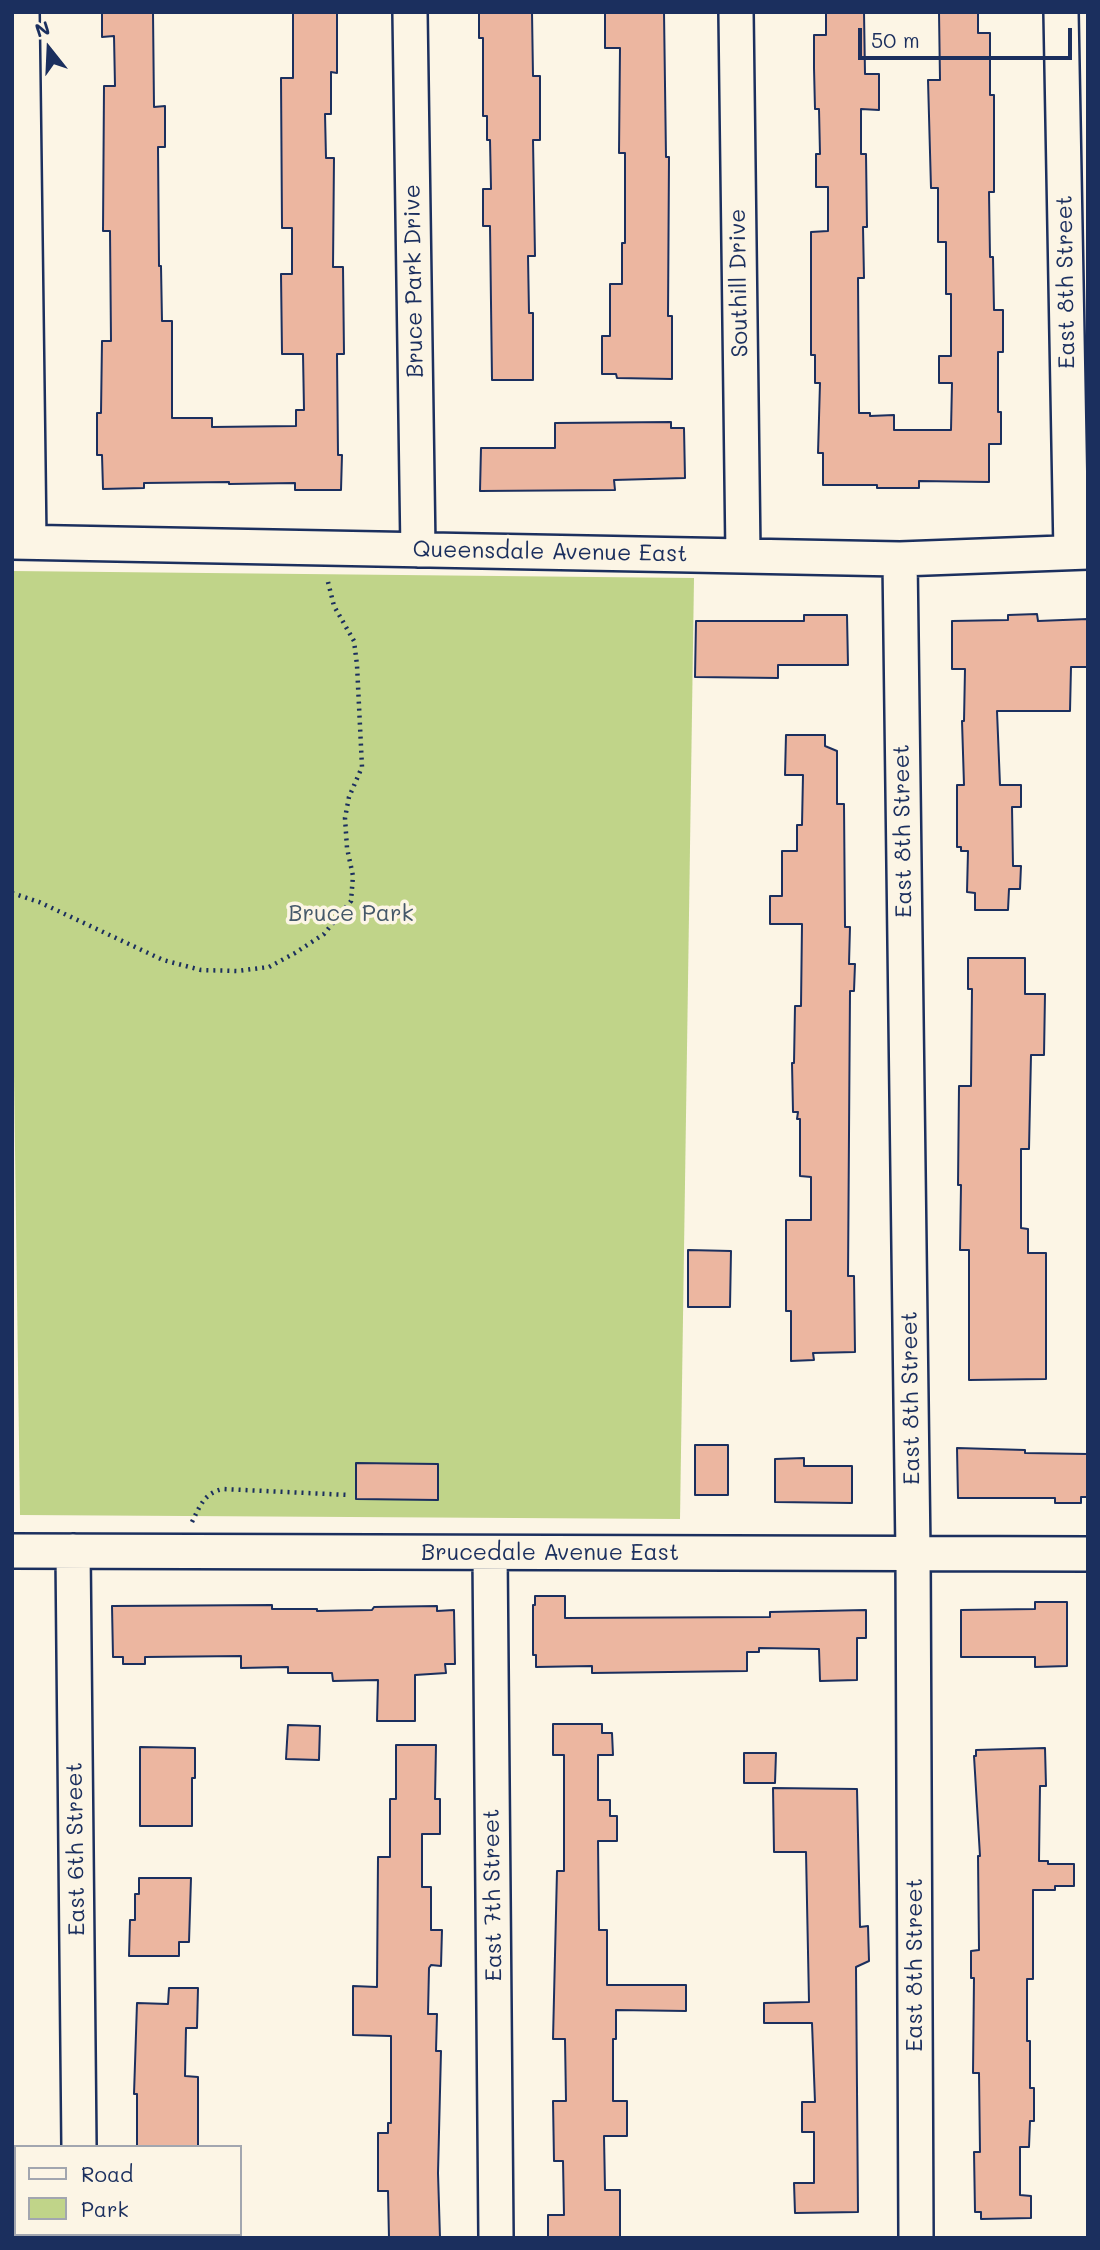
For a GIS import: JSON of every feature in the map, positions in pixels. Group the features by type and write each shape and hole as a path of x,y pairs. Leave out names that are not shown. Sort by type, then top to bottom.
{"street":[{"path":"21,542 22,12"},
{"name":"Bruce Park Drive","path":"410,12 418,551"},
{"name":"Southill Drive","path":"736,12 743,554"},
{"name":"East 8th Street","path":"1061,12 1080,552"},
{"name":"Queensdale Avenue East","path":"21,542 900,559 1080,552"},
{"name":"East 8th Street","path":"900,559 913,1553 916,2238"},
{"name":"Brucedale Avenue East","path":"12,1551 1088,1554"},
{"name":"East 6th Street","path":"73,1551 79,2145"},
{"name":"East 7th Street","path":"490,1553 496,2238"}],"path":[{"path":"12,893 39,902 163,960 201,970 237,971 269,967 324,934 351,901 352,876 345,818 349,797 362,767 354,641 334,606 326,572"},
{"path":"184,1552 191,1523 203,1499 215,1491 349,1495"}],"green space":[{"name":"Bruce Park","path":"12,571 694,578 680,1519 20,1515 12,929"}],"building":[{"path":"102,12 153,12 154,107 165,106 165,147 158,147 159,266 162,321 172,321 172,418 212,418 212,427 296,426 296,410 304,410 303,354 282,354 281,274 292,274 292,228 282,228 281,78 293,78 293,12 337,12 337,73 331,72 331,114 325,114 326,158 334,158 333,267 343,267 344,354 337,354 341,490 295,490 295,483 229,482 144,483 144,488 103,489 102,455 97,455 97,413 101,413 102,341 111,341 110,231 103,231 104,86 115,86 114,36 102,37"},
{"path":"479,12 532,12 533,76 540,76 540,140 533,140 535,256 528,256 529,313 533,313 533,380 492,380 490,226 483,226 483,189 491,189 490,140 487,140 487,116 483,116 483,38 479,38"},
{"path":"605,12 664,12 666,157 669,157 668,316 672,316 672,379 617,378 616,374 602,374 602,336 610,336 610,284 622,284 622,243 625,243 625,153 619,153 620,48 605,48"},
{"path":"826,12 864,12 865,74 879,74 879,110 861,109 861,154 866,154 867,227 863,227 864,278 858,278 859,413 870,413 870,416 894,415 894,430 951,430 952,383 939,383 939,356 951,356 951,294 946,294 946,242 938,242 938,188 931,188 928,80 940,80 939,12 978,12 978,33 990,33 990,95 994,95 994,192 989,192 990,257 993,257 994,310 1003,310 1003,352 998,352 1001,444 989,444 989,482 919,481 919,488 823,485 823,453 818,453 820,383 815,383 815,355 811,355 811,232 828,231 828,187 816,187 816,154 820,154 819,109 815,109 814,68 814,35 826,35"},
{"path":"671,422 671,428 684,428 685,478 614,480 615,490 480,491 481,448 555,448 555,423"},
{"path":"1037,614 1038,621 1088,619 1088,667 1071,667 1070,711 997,711 1000,785 1021,785 1021,807 1012,807 1013,866 1021,866 1020,889 1009,889 1008,910 975,910 975,893 967,892 968,851 961,851 961,847 957,847 957,785 964,785 962,721 965,669 952,669 952,621 1008,620 1008,615"},
{"path":"804,615 847,615 848,665 778,665 778,678 695,677 696,621 804,621"},
{"path":"786,735 825,735 825,746 837,751 837,804 844,804 845,927 850,927 849,964 855,964 854,991 850,991 848,1276 854,1276 855,1352 813,1353 814,1360 791,1361 791,1311 786,1311 786,1220 811,1220 811,1177 800,1176 800,1119 797,1119 798,1112 793,1112 792,1063 795,1006 801,1006 802,924 770,924 770,896 782,896 782,851 797,851 797,825 802,825 803,775 785,775"},
{"path":"968,958 1025,958 1025,994 1045,994 1044,1055 1031,1055 1029,1149 1021,1149 1021,1228 1028,1229 1028,1253 1046,1253 1046,1379 969,1380 969,1250 960,1250 961,1185 958,1185 959,1086 971,1086 972,989 968,989"},
{"path":"688,1250 731,1251 730,1307 688,1307"},
{"path":"695,1445 728,1445 728,1495 695,1495"},
{"path":"957,1448 1088,1454 1088,1497 1081,1497 1081,1503 1055,1503 1055,1498 958,1498"},
{"path":"804,1458 804,1466 852,1466 852,1503 775,1502 775,1459"},
{"path":"356,1463 438,1464 438,1500 356,1499"},
{"path":"535,1596 565,1596 565,1618 770,1617 770,1612 866,1610 866,1638 857,1638 857,1680 820,1681 819,1649 759,1648 759,1652 747,1652 747,1671 592,1673 592,1666 536,1667 536,1655 533,1655"},
{"path":"1035,1602 1067,1602 1067,1666 1035,1667 1035,1657 961,1657 961,1610 1035,1609"},
{"path":"272,1605 272,1609 317,1611 437,1606 437,1611 454,1610 455,1664 445,1664 446,1673 415,1675 415,1721 377,1721 378,1680 333,1681 332,1673 288,1673 288,1667 241,1668 241,1656 145,1657 145,1664 123,1664 123,1657 113,1657 112,1606"},
{"path":"553,1724 602,1724 602,1733 612,1733 613,1755 598,1755 598,1800 610,1800 610,1816 617,1816 617,1841 598,1841 599,1930 607,1930 607,1985 686,1985 686,2011 616,2010 613,2101 627,2101 627,2136 604,2136 605,2190 620,2190 620,2238 548,2238 548,2215 564,2215 563,2161 554,2161 553,2101 566,2101 565,2039 553,2039 557,1871 564,1871 564,1755 553,1755"},
{"path":"288,1725 320,1726 319,1760 286,1759"},
{"path":"396,1745 436,1745 435,1799 440,1799 440,1834 422,1834 422,1887 431,1887 431,1930 442,1930 441,1966 431,1965 429,1968 428,2014 437,2014 436,2051 441,2051 438,2173 440,2238 389,2238 388,2191 378,2191 378,2133 388,2133 388,2123 391,2123 391,2036 353,2035 353,1986 377,1987 378,1857 390,1857 390,1799 396,1799"},
{"path":"140,1747 195,1748 192,1826 140,1826"},
{"path":"1045,1748 1046,1786 1040,1786 1039,1861 1048,1861 1048,1864 1074,1864 1074,1886 1055,1886 1055,1890 1033,1890 1033,1979 1027,1979 1027,2041 1030,2041 1030,2088 1034,2088 1034,2121 1030,2121 1029,2147 1020,2147 1020,2195 1031,2196 1031,2218 981,2219 981,2212 975,2212 974,2152 980,2152 979,2073 973,2073 974,1978 971,1978 971,1951 979,1950 980,1856 974,1756 976,1750"},
{"path":"744,1753 776,1753 775,1783 744,1783"},
{"path":"773,1788 857,1789 860,1927 868,1926 869,1961 856,1967 858,2212 795,2213 794,2183 814,2183 814,2132 802,2132 802,2102 815,2102 812,2023 764,2023 764,2003 809,2002 806,1852 774,1852"},
{"path":"139,1878 191,1878 189,1942 179,1942 179,1956 129,1956 130,1920 135,1920 135,1894 139,1894"},
{"path":"169,1988 198,1988 197,2028 186,2028 185,2076 198,2077 198,2145 137,2145 137,2094 134,2094 137,2003 168,2004"}]}
